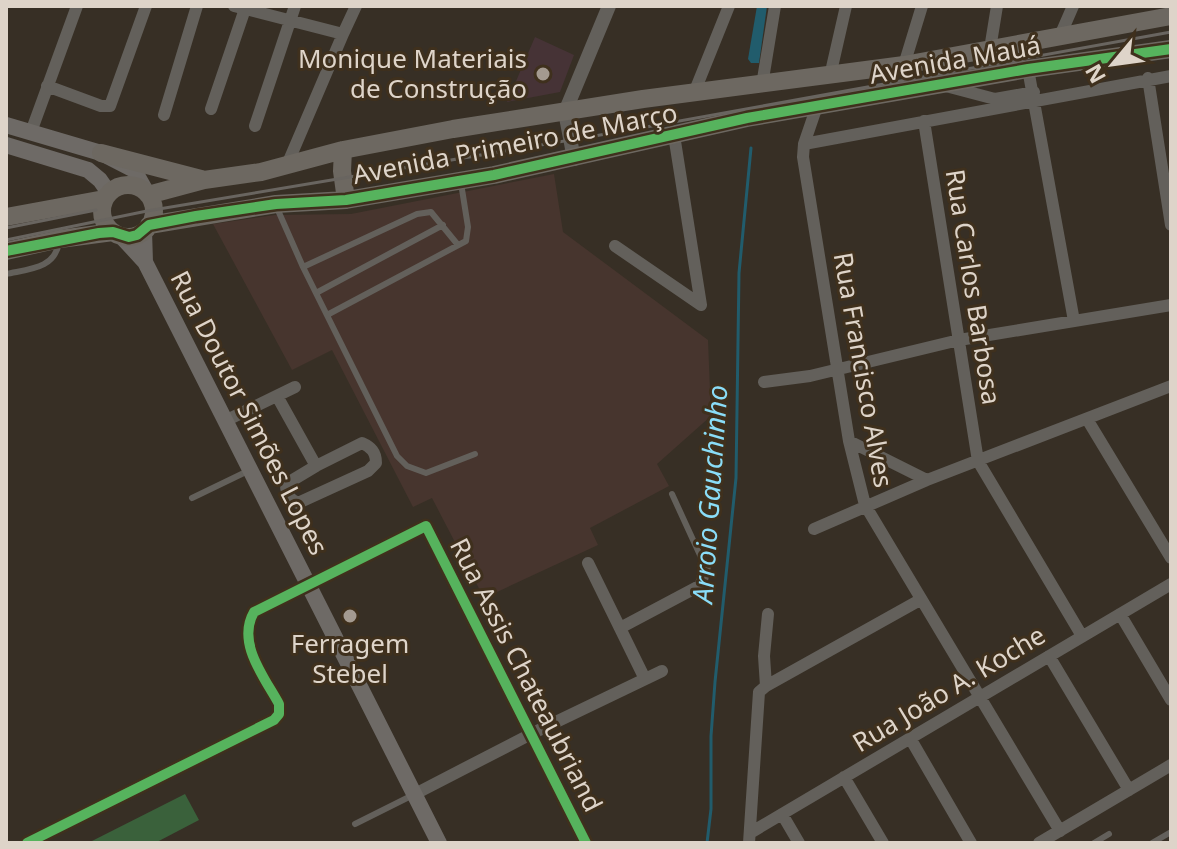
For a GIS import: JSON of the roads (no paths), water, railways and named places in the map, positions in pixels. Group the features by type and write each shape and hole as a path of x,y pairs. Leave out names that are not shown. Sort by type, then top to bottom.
{"main road":[{"name":"Avenida Mauá","path":"762,85 904,65 1171,16"},
{"name":"Avenida Mauá","path":"747,118 1028,69 1171,49"},
{"name":"Avenida Primeiro de Março","path":"148,195 204,180 261,172 343,150 453,129 762,85"},
{"name":"Avenida Primeiro de Março","path":"147,228 276,204 346,200 461,181 574,159 747,118"},
{"path":"6,125 204,180"},
{"path":"6,145 88,170 100,180 107,196 102,214 104,221 117,234"},
{"path":"343,150 346,200"},
{"path":"6,251 60,239 117,234 129,237 147,228 154,210 134,170 101,153"},
{"path":"6,217 107,196 121,185 142,189 148,195"},
{"name":"Rua Doutor Simões Lopes","path":"145,262 147,228"},
{"name":"Rua Doutor Simões Lopes","path":"117,234 145,262 439,843"}],"street":[{"path":"31,132 77,6"},
{"path":"47,86 101,106 110,106 146,6"},
{"path":"164,115 197,6"},
{"path":"255,126 295,6"},
{"path":"287,165 356,6"},
{"path":"574,159 565,112 609,6"},
{"path":"694,93 729,6"},
{"path":"762,85 775,6"},
{"path":"830,76 846,6"},
{"path":"904,65 922,6"},
{"path":"997,6 990,49 1028,69 1074,321"},
{"path":"1060,36 1073,6"},
{"path":"211,109 242,7 343,34"},
{"name":"Avenida Mauá","path":"804,144 1034,96 1171,76"},
{"path":"1148,78 1171,225"},
{"path":"939,84 995,99 1034,96"},
{"name":"Rua Francisco Alves","path":"817,106 804,144 803,157 849,441 865,505 1060,831"},
{"name":"Rua Carlos Barbosa","path":"924,121 978,461"},
{"path":"615,246 701,305 674,135"},
{"path":"764,382 837,370 959,340 1171,305"},
{"path":"814,529 927,480 1171,386"},
{"path":"225,421 295,387"},
{"path":"277,396 316,466"},
{"path":"1087,419 1171,558"},
{"path":"849,441 927,480"},
{"path":"362,443 371,447 376,458 374,466 368,471 295,502 286,491 286,484 316,466 362,443"},
{"path":"978,461 1082,636"},
{"name":"Rua Assis Chateaubriand","path":"309,585 426,526 586,843"},
{"path":"588,563 645,679"},
{"path":"620,628 701,585 705,566"},
{"name":"Rua João A. Koche","path":"749,838 782,814 1171,584"},
{"path":"27,843 274,720 279,714 279,704 249,648 248,633 254,612 309,585"},
{"path":"762,689 920,600"},
{"path":"749,838 768,614"},
{"path":"1120,614 1171,700"},
{"path":"1049,656 1129,790"},
{"path":"415,794 662,671"},
{"path":"910,738 971,843"},
{"path":"1039,843 1171,765"},
{"path":"844,777 883,843"},
{"path":"782,814 799,843"}],"lane":[{"path":"327,315 466,241 468,227 461,181"},
{"path":"276,204 303,267 397,456 407,466 426,473 475,454"},
{"path":"303,267 417,214 431,212 458,245"},
{"path":"316,293 443,225"},
{"path":"6,274 49,262 57,255 60,239"},
{"path":"192,498 250,470"},
{"path":"672,494 705,566"},
{"path":"355,824 415,794"},
{"path":"1152,843 1171,832"},
{"path":"1094,843 1109,834"}],"water":[{"path":"757,6 767,6 759,63 751,63 748,59"}],"waterway":[{"name":"Arroio Gauchinho","path":"707,843 715,682 736,478 739,273 751,148"}],"railway":[{"path":"6,240 147,211 624,131 1171,32"},
{"path":"6,228 96,210"}],"place":[{"name":"Monique Materiais de Construção","path":"543,74"},
{"name":"Ferragem Stebel","path":"350,616"}]}
